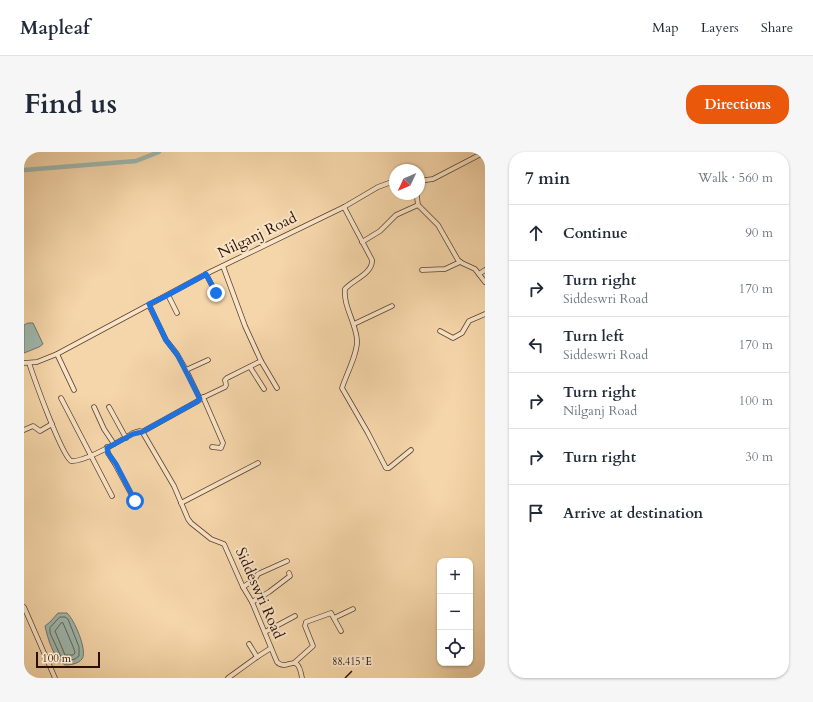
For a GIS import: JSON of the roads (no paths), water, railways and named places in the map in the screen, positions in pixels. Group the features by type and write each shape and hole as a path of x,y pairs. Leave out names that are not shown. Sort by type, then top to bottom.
{"street":[{"path":"425,180 433,179 485,152"},
{"name":"Nilganj Road","path":"24,362 37,362 58,354 206,274 344,206 378,187 389,183"},
{"path":"417,200 418,205 438,225 460,262 475,269 485,282"},
{"path":"362,242 380,231 396,215 418,205"},
{"path":"344,206 372,260 371,266 345,289 357,343 343,390 386,468 389,468 411,450"},
{"path":"422,270 445,269 460,262"},
{"path":"223,266 245,326 261,361 278,388"},
{"path":"479,274 485,270"},
{"path":"206,274 216,293"},
{"path":"168,295 177,313"},
{"path":"149,304 166,340 177,354 186,370 223,443 221,448 212,447"},
{"path":"354,324 392,306"},
{"path":"440,331 453,338 462,333 469,321 485,314"},
{"path":"58,354 74,390"},
{"path":"186,370 208,360"},
{"path":"30,362 52,424 69,459 75,462 138,432 142,432 201,398 225,387 226,379 261,361"},
{"path":"250,367 264,389"},
{"path":"61,398 112,496"},
{"path":"94,407 104,429 114,444"},
{"path":"109,407 126,438"},
{"path":"24,430 33,426 40,431 52,424"},
{"name":"Siddeswri Road","path":"142,432 174,486 191,523 211,539 224,544 243,587 252,602 278,664 283,665 294,663"},
{"path":"107,448 108,453 116,464 135,501"},
{"path":"181,503 258,463"},
{"path":"243,587 255,579 258,574 287,560"},
{"path":"252,602 269,592 280,582 289,578 289,573"},
{"path":"24,607 55,678"},
{"path":"334,618 352,609"},
{"path":"302,678 300,668 294,663 313,646 305,623 330,613 341,631"},
{"path":"265,632 295,616"},
{"path":"249,644 257,657"},
{"path":"228,678 272,648"}],"water":[{"path":"33,323 43,344 24,353 24,325"},
{"path":"58,613 67,613 70,616 82,643 82,659 74,664 65,665 57,658 48,637 45,626"}],"waterway":[{"path":"24,170 136,161 159,152"}]}
